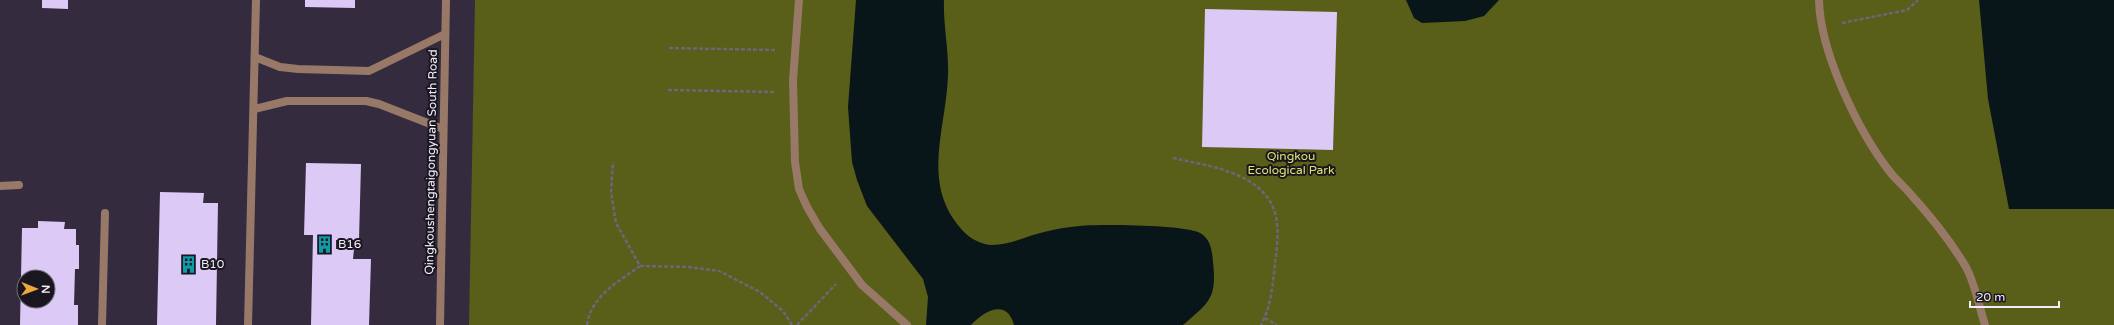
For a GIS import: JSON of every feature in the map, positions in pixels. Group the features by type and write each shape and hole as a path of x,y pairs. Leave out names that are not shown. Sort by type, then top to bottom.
{"street":[{"path":"248,325 256,0"},
{"name":"Qingkoushengtaigongyuan South Road","path":"440,325 446,0"},
{"path":"799,0 794,50 793,92 795,162 799,189 807,207 820,229 862,285 907,325"},
{"path":"1819,0 1822,27 1830,57 1841,86 1869,140 1890,172 1943,234 1966,268 1984,325"},
{"path":"255,57 280,67 369,71 445,34"},
{"path":"254,109 287,101 366,101 379,104 443,129"},
{"path":"0,186 19,185"},
{"path":"102,325 105,213"}],"path":[{"path":"1822,27 1907,10 1918,0"},
{"path":"669,48 794,50"},
{"path":"668,90 793,92"},
{"path":"1173,158 1235,174 1254,183 1261,190 1272,207 1276,217 1278,237 1272,289 1265,318 1261,325"},
{"path":"613,162 611,192 616,223 640,266"},
{"path":"587,325 592,308 605,291 640,266 688,267 719,271 760,292 783,311 792,325"},
{"path":"798,325 850,269"},
{"path":"1265,318 1277,325"}],"green space":[{"name":"Qingkou Ecological Park","path":"475,0 2114,0 2114,325 469,325"}],"shaded area":[{"path":"856,0 944,0 948,75 938,158 939,177 943,196 951,215 965,233 981,243 999,245 1053,230 1080,226 1142,226 1191,230 1200,233 1207,239 1213,258 1214,284 1209,299 1205,305 1183,325 1014,325 1011,317 1001,309 982,315 971,325 926,325 928,297 923,279 867,206 852,162 848,107"},
{"path":"1406,0 1499,0 1484,16 1465,21 1422,23 1414,18"},
{"path":"1979,0 2114,0 2114,209 2009,209 1988,99"}],"building":[{"path":"42,0 68,0 68,9 42,8"},
{"path":"305,0 355,0 355,8 305,7"},
{"path":"1205,9 1337,12 1333,150 1202,147"},
{"name":"B16","path":"306,163 361,164 359,240 336,240 336,249 354,249 353,259 371,259 369,325 311,325 313,235 304,235"},
{"name":"B10","path":"160,192 204,193 203,203 218,203 216,325 157,325"},
{"path":"38,221 65,222 64,229 76,229 76,245 79,245 79,269 75,269 74,305 78,305 78,325 20,325 20,309 56,309 56,269 21,269 22,228 38,228"}],"place":[{"name":"B16","path":"325,244"},
{"name":"B10","path":"188,264"}]}
